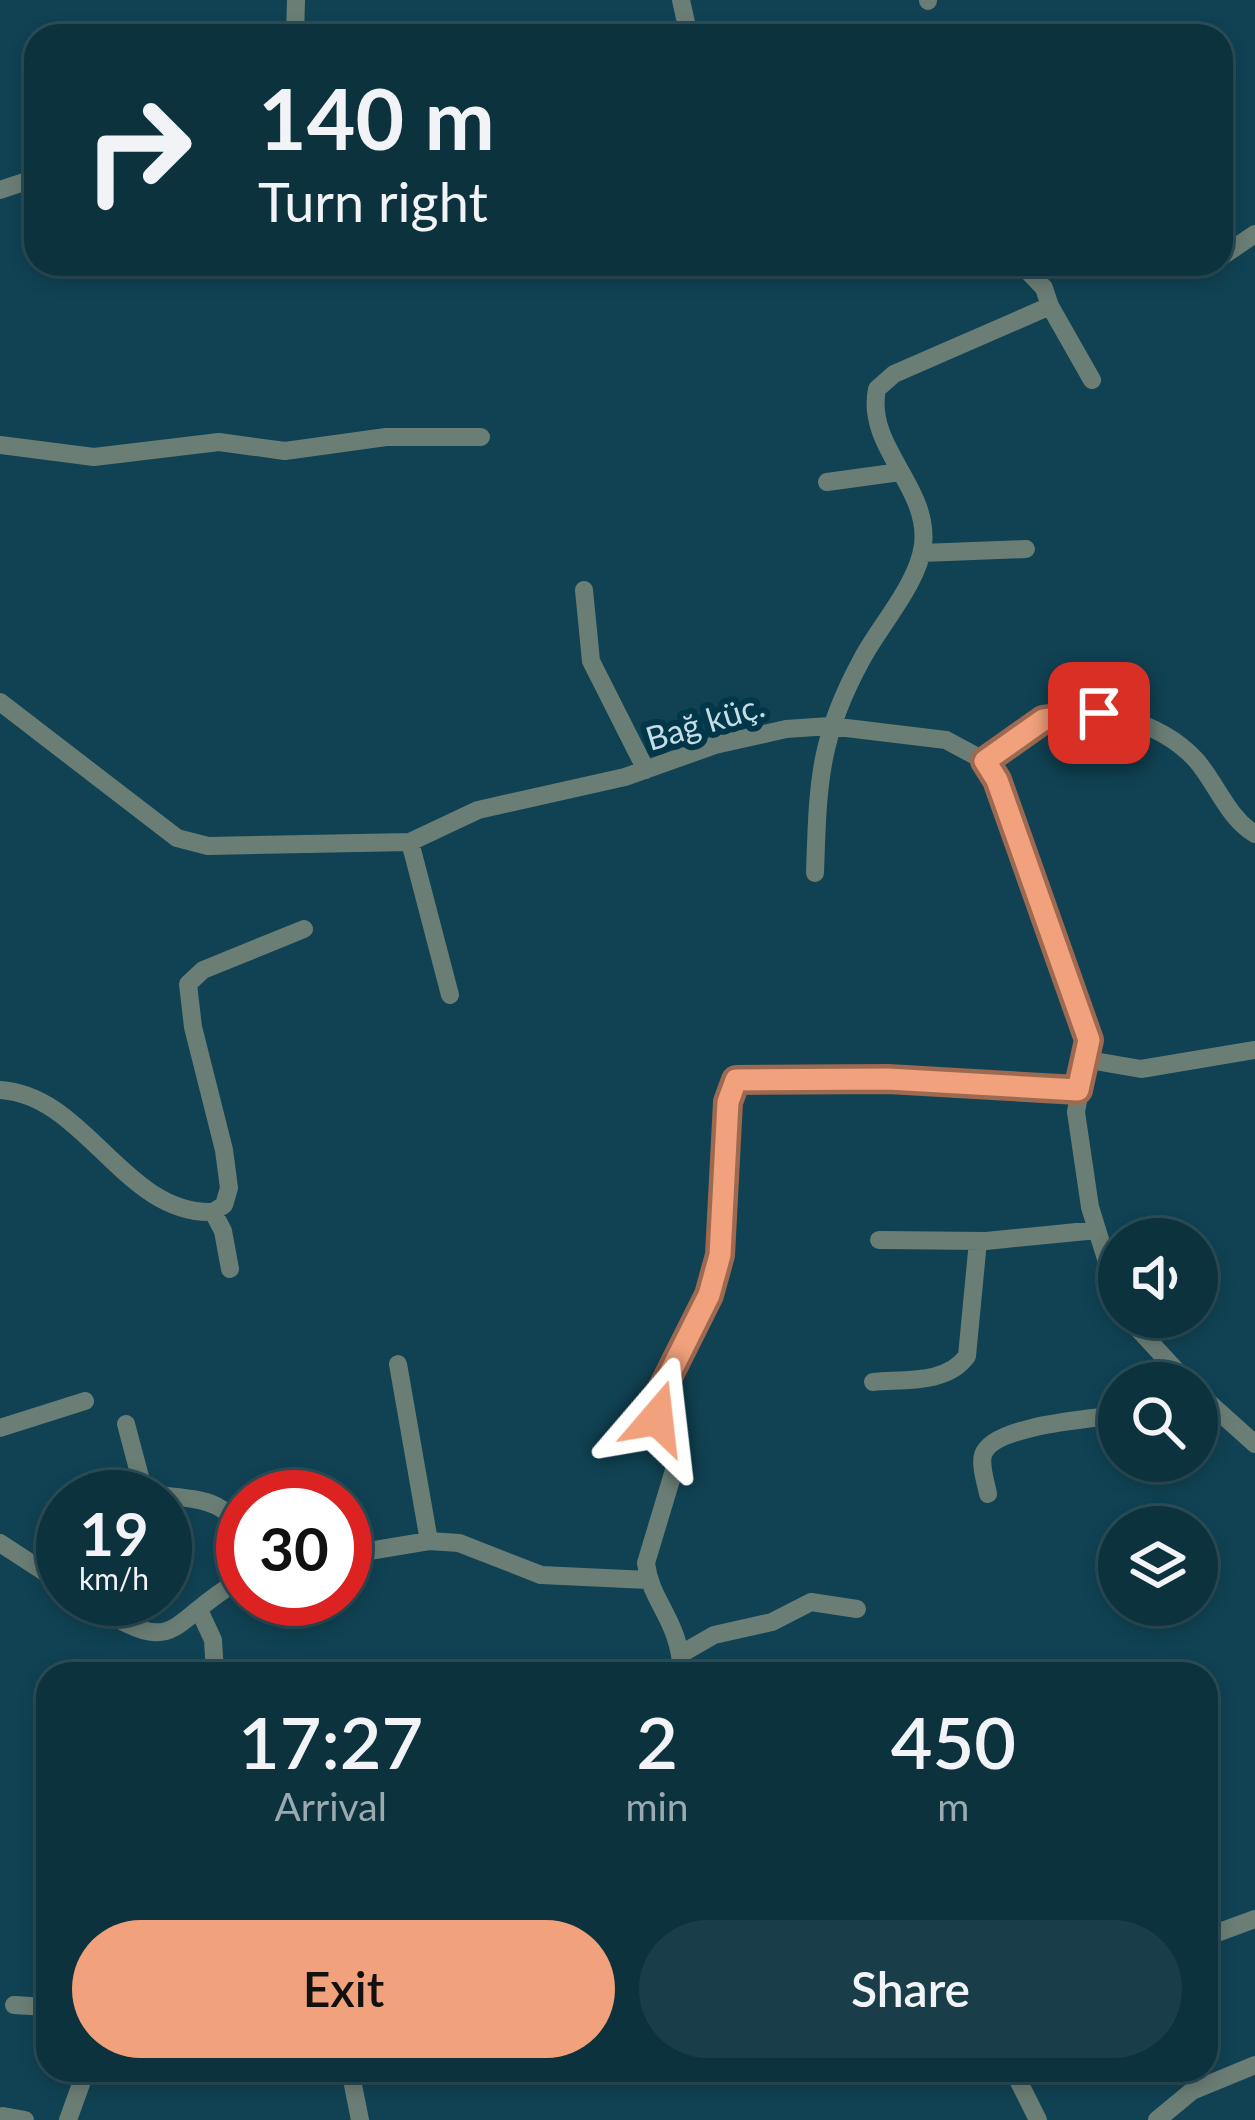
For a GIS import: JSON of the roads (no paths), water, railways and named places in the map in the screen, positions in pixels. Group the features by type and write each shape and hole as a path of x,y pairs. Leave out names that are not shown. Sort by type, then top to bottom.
{"street":[{"path":"1032,276 1044,288 1092,380"},
{"path":"815,873 821,751 922,554 921,513 877,421 875,398 883,381 1050,306"},
{"path":"0,445 94,457 219,442 285,451 386,437 481,437"},
{"path":"827,482 900,472"},
{"path":"922,554 1026,549"},
{"path":"584,590 591,661 646,770"},
{"name":"Bağ küç.","path":"0,702 192,844 410,842 478,809 646,770 746,736 830,726 946,740 985,761"},
{"path":"1098,1237 1079,1135 1078,1090 1089,1060 1081,1011 997,780 985,761 1043,720 1082,713 1133,720 1195,758 1235,818 1255,834"},
{"path":"410,842 450,995"},
{"path":"0,1090 32,1097 61,1116 168,1203 213,1212 224,1204 228,1172 188,984 203,970 304,929"},
{"path":"1089,1060 1141,1069 1255,1050"},
{"path":"681,1662 677,1629 648,1580 650,1539 677,1460 657,1418 656,1401 709,1295 720,1255 728,1102 736,1080 888,1079 1078,1090"},
{"path":"213,1212 230,1269"},
{"path":"879,1240 978,1241 1096,1231"},
{"path":"873,1382 943,1375 958,1368 967,1356 978,1241"},
{"path":"1146,1338 1169,1362"},
{"path":"398,1364 429,1541"},
{"path":"0,1428 85,1401"},
{"path":"1218,1411 1255,1444"},
{"path":"988,1493 982,1457 989,1445 1027,1429 1098,1418"},
{"path":"126,1424 143,1488 151,1494 216,1506"},
{"path":"372,1550 429,1541 484,1549 541,1575 648,1580"},
{"path":"0,1543 36,1566"},
{"path":"192,1618 216,1599"},
{"path":"683,1662 714,1635 772,1622 811,1602 857,1610"},
{"path":"200,1612 213,1640 214,1662"},
{"path":"133,1626 145,1633 182,1626"},
{"path":"1218,1933 1255,1919"},
{"path":"14,2005 36,2006"},
{"path":"1218,2080 1255,2065"},
{"path":"68,2120 82,2082"},
{"path":"352,2082 360,2120"},
{"path":"1018,2082 1038,2120"},
{"path":"1157,2120 1192,2090 1212,2082"},
{"path":"3,2116 26,2120"}]}
